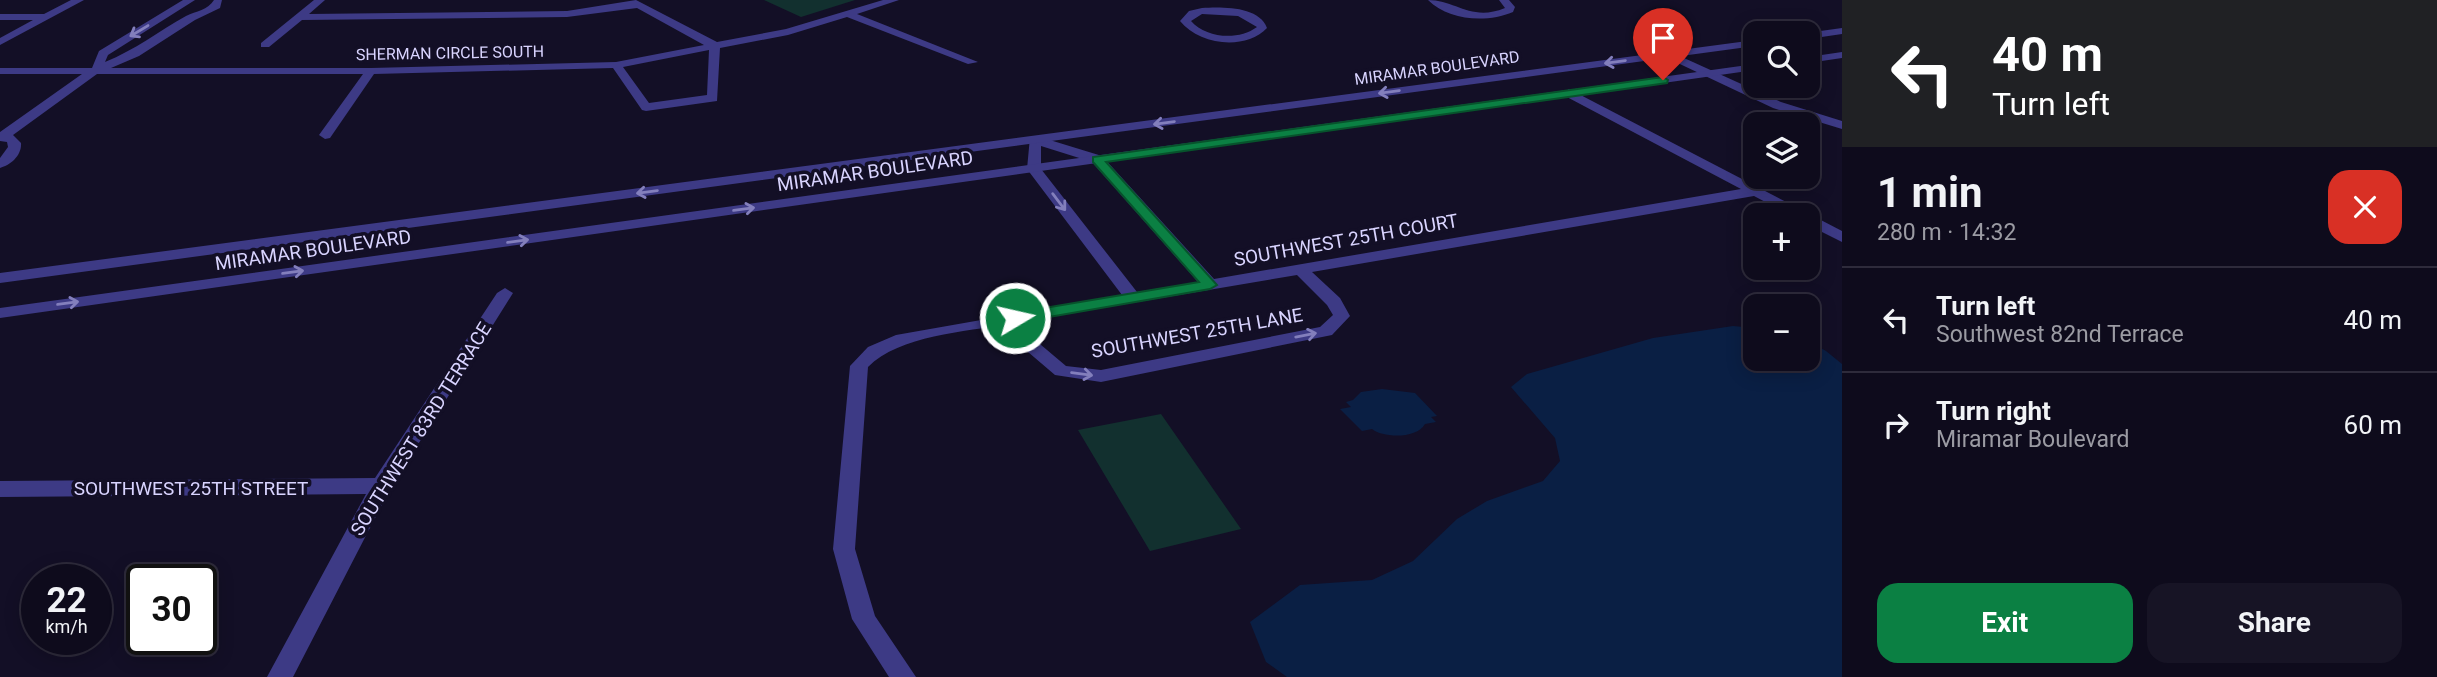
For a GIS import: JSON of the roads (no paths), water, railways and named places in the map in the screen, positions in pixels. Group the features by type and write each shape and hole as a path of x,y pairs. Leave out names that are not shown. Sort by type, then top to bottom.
{"street":[{"path":"0,42 79,0"},
{"path":"97,69 103,53 190,0"},
{"path":"0,137 17,128 97,69 135,54 191,18 216,6 219,0"},
{"path":"265,45 302,18 320,0"},
{"name":"SHERMAN CIRCLE SOUTH","path":"0,71 371,71 616,65 788,32 894,0"},
{"path":"1204,0 1214,10 1248,16 1256,20 1262,28 1258,32 1241,37 1215,36 1194,30 1185,21 1193,13 1214,10"},
{"path":"1433,0 1454,10 1488,15 1509,10 1510,7 1504,0"},
{"path":"302,18 567,14 635,2 715,46 713,98 646,107 616,65"},
{"path":"850,15 972,62"},
{"path":"0,17 46,17"},
{"path":"162,17 191,18"},
{"path":"1820,34 1842,31"},
{"name":"MIRAMAR BOULEVARD","path":"0,278 1743,45"},
{"path":"1669,55 1777,105 1842,125"},
{"path":"1820,58 1842,55"},
{"name":"MIRAMAR BOULEVARD","path":"0,313 1743,69"},
{"path":"325,135 371,71"},
{"path":"1569,93 1778,203"},
{"path":"0,137 12,139 15,147 10,156 0,164"},
{"path":"1133,299 1034,169 1035,140 1097,159 1210,285"},
{"name":"SOUTHWEST 25TH COURT","path":"903,677 864,619 844,549 859,366 874,351 902,340 1015,318 1756,191"},
{"path":"1820,225 1842,237"},
{"name":"SOUTHWEST 25TH LANE","path":"1015,318 1027,342 1061,371 1101,376 1326,331 1342,316 1334,302 1299,268"},
{"name":"SOUTHWEST 83RD TERRACE","path":"279,677 381,486 505,293"},
{"name":"SOUTHWEST 25TH STREET","path":"0,489 381,486"}],"water":[{"path":"1733,326 1743,327 1743,371 1820,371 1820,348 1842,364 1842,677 1287,677 1266,662 1250,622 1300,585 1372,580 1413,561 1457,519 1487,501 1543,481 1560,461 1555,438 1511,387 1527,374 1653,338"},
{"path":"1382,389 1415,393 1437,416 1431,417 1436,422 1425,424 1408,435 1391,435 1372,429 1362,431 1340,409 1351,407 1346,402 1353,400 1361,392"}]}
